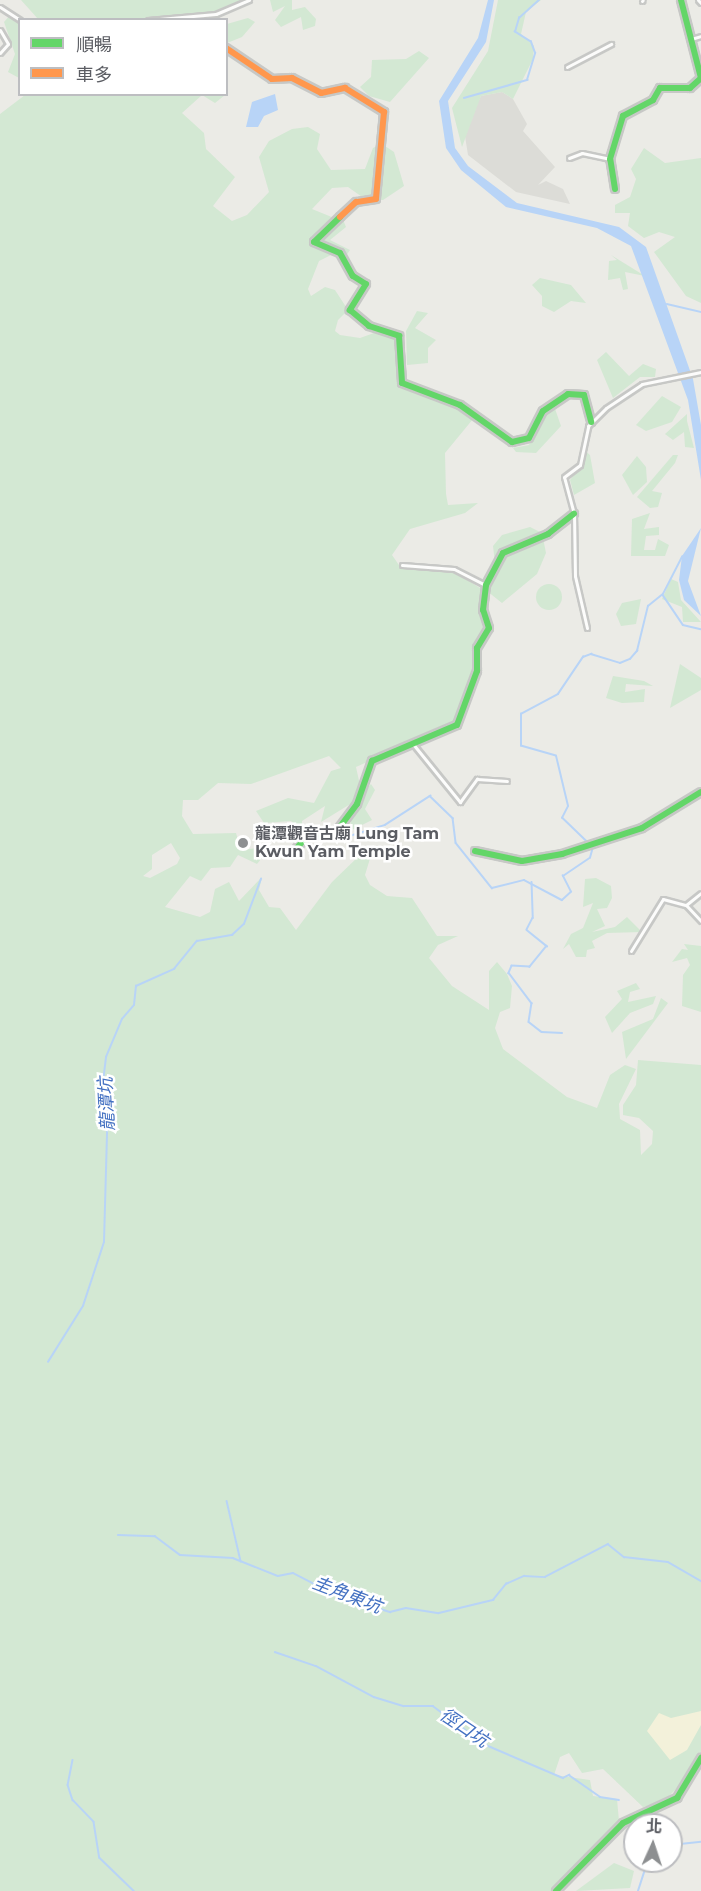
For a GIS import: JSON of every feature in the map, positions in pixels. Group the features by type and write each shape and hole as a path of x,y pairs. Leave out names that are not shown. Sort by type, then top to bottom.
{"street":[{"path":"187,18 216,14 249,0"},
{"path":"615,189 610,159 625,114 653,100 660,88 690,88 698,81 681,0"},
{"path":"0,7 18,19"},
{"path":"0,30 8,44 0,52"},
{"path":"690,39 701,36"},
{"path":"567,67 611,44"},
{"path":"228,49 272,79 290,77 321,93 345,88 384,112 376,199 356,202 314,243 340,253 353,276 366,284 350,310 369,327 388,328 399,336 402,383 460,405 512,442 530,438 543,411 568,394 584,395 591,422 581,464 563,480 574,514 575,576 587,628"},
{"path":"569,158 582,153 610,159"},
{"path":"591,422 642,384 701,372"},
{"path":"293,854 305,838 336,832 365,786 367,765 413,744 449,732 467,704 477,648 489,628 483,610 486,585 503,553 540,538 574,514"},
{"path":"402,565 454,569 486,585"},
{"path":"413,744 460,802 477,779 507,782"},
{"path":"476,851 522,861 597,844 642,828 701,792"},
{"path":"686,904 701,893"},
{"path":"631,951 663,898 686,904"},
{"path":"686,904 689,913 701,921"},
{"path":"556,1891 623,1823 677,1798 701,1758"}],"shaded area":[{"path":"502,92 513,99 527,124 523,131 555,167 538,185 546,181 563,189 570,204 516,192 468,155 464,130 481,96"}],"green space":[{"path":"21,0 243,0 214,13 212,18 37,18"},
{"path":"270,0 292,0 292,10 305,7 316,19 315,26 303,30 301,17 281,27 275,20 285,6 273,12"},
{"path":"498,0 541,0 526,12 521,34 534,46 533,59 513,99 502,92 481,96 462,147 452,108 488,51"},
{"path":"11,14 18,19 18,77 8,72 15,54 4,22"},
{"path":"248,18 255,22 242,37 228,43 228,24"},
{"path":"419,51 429,58 390,102 369,96 360,87 371,77 372,60 406,59"},
{"path":"24,96 201,96 182,113 204,133 206,149 235,177 213,206 232,221 247,215 269,192 259,157 269,141 292,129 308,127 320,134 317,149 331,170 365,169 373,148 382,144 394,152 404,186 383,200 365,199 348,187 332,188 312,209 344,222 346,227 330,240 350,250 344,259 331,255 319,261 308,289 311,296 325,287 335,290 348,310 338,320 335,331 340,335 360,338 388,328 398,337 399,383 452,404 473,419 445,453 446,494 448,505 478,503 465,513 410,529 392,555 401,568 453,571 480,588 485,630 454,723 356,767 360,785 352,803 321,822 325,806 302,821 302,832 291,821 264,823 256,811 288,798 314,803 331,771 341,768 329,756 251,784 218,783 198,800 183,800 182,816 193,834 236,833 241,850 257,848 265,854 257,864 238,855 230,867 211,868 201,881 190,876 165,907 200,917 210,912 215,889 229,882 239,901 262,877 259,890 269,907 280,908 296,930 332,882 360,855 372,852 365,875 370,885 387,896 412,898 437,936 458,936 438,945 429,958 452,986 489,1010 489,971 497,962 507,974 512,986 510,1008 500,1012 495,1028 503,1049 567,1097 597,1108 610,1075 625,1065 636,1069 619,1104 620,1119 640,1130 641,1155 652,1144 653,1131 639,1118 623,1115 623,1105 636,1085 638,1060 701,1065 701,1764 664,1801 643,1807 603,1769 582,1773 569,1753 560,1757 554,1775 590,1780 593,1796 617,1799 619,1821 553,1891 0,1891 0,114","holes":["171,843 180,858 177,864 150,878 143,876 152,869 152,855"]},
{"path":"204,96 224,96 215,103"},
{"path":"644,148 665,163 701,158 701,303 686,296 654,252 675,237 659,232 644,238 628,226 630,213 615,213 615,205 630,197 636,179 631,169"},
{"path":"611,255 645,276 625,272 628,289 623,290 620,278 608,280 609,261 617,260"},
{"path":"540,278 571,285 586,303 571,301 554,312 542,306 542,296 532,285"},
{"path":"417,311 428,313 415,328 436,340 428,348 428,363 407,365 406,331"},
{"path":"606,352 629,376 643,364 656,369 655,377 640,377 613,398 597,360"},
{"path":"662,396 681,407 672,422 646,431 636,425"},
{"path":"553,403 561,426 536,453 516,452 513,448 529,445"},
{"path":"687,414 694,448 685,447 684,432 673,440 665,434"},
{"path":"583,449 590,455 595,483 574,495 570,480 583,464"},
{"path":"673,455 678,455 675,463 652,491 662,493 658,507 650,508 637,497"},
{"path":"637,456 646,467 647,482 633,495 622,475"},
{"path":"650,513 644,529 659,527 659,535 646,536 644,550 655,550 658,539 669,545 665,556 631,556 632,519"},
{"path":"530,527 542,533 546,553 537,574 502,603 487,591 496,572 493,546 502,535"},
{"path":"671,579 678,582 681,600 701,622 683,622 682,607 662,599"},
{"path":"549,584 558,588 562,597 558,606 549,610 540,606 536,597 540,588"},
{"path":"641,599 636,624 621,626 616,614 622,603"},
{"path":"680,664 701,678 701,690 670,708"},
{"path":"613,676 644,681 653,686 626,684 625,692 645,689 644,702 622,703 606,698"},
{"path":"371,784 375,790 365,809 372,820 350,831 352,806"},
{"path":"596,878 611,886 612,898 607,908 597,909 605,926 592,932 615,927 627,917 642,932 607,933 592,941 595,948 587,950 586,957 576,957 569,944 563,949 571,934 583,928 593,903 583,907 585,879"},
{"path":"684,944 701,946 701,1012 682,1006 683,975 690,965 687,958 672,962 682,949 688,950"},
{"path":"636,983 640,989 630,992 628,1002 656,996 653,1004 630,1013 612,1033 605,1017 622,999 617,991"},
{"path":"661,998 668,1003 626,1059 622,1032 653,1019"},
{"path":"614,1863 623,1867 623,1873 634,1873 630,1888 576,1891"}],"sand":[{"path":"701,1711 701,1725 687,1750 670,1760 647,1731 659,1713 671,1718"}],"water":[{"path":"488,0 494,0 486,42 448,101 455,148 468,166 517,203 619,227 646,247 693,379 701,425 701,480 688,400 631,246 597,228 506,207 461,170 446,148 439,101 478,38"},
{"path":"275,94 278,110 264,116 258,127 246,127 252,102"},
{"path":"701,528 688,581 701,616 684,600 679,580 682,556"}],"waterway":[{"path":"464,98 527,80 535,53 531,42 515,32 519,18 539,0"},
{"path":"667,304 701,312"},
{"path":"589,844 562,818 568,806 556,756 521,746 521,714 558,694 583,657 591,654 620,663 630,659 637,651 648,606 663,594 682,557"},
{"path":"663,595 683,625 701,629"},
{"path":"311,840 337,840 385,825 430,796 453,818 456,843 492,888 524,880 562,900 571,892 563,876 590,858 593,847"},
{"name":"龍潭坑","path":"48,1362 83,1306 104,1242 108,1103 102,1090 106,1057 122,1019 134,1005 136,986 174,969 197,941 232,935 244,924 261,879"},
{"path":"532,882 533,918 527,930 547,946 530,967 512,966 509,973 532,1003 529,1022 542,1032 562,1033"},
{"path":"227,1501 241,1561"},
{"name":"圭角東坑","path":"118,1535 155,1536 180,1555 233,1558 278,1576 293,1573 336,1595 390,1612 406,1608 439,1613 493,1600 506,1584 524,1576 545,1577 608,1544 624,1557 668,1562 701,1581"},
{"name":"徑口坑","path":"275,1652 316,1666 374,1697 404,1706 433,1706 486,1745 563,1778 569,1775 600,1797 619,1800"},
{"path":"73,1760 68,1785 73,1800 94,1822 100,1858 134,1891"},
{"path":"683,1844 701,1842"},
{"path":"638,1891 644,1873"}],"traffic: fast":[{"path":"615,189 610,159 623,116 653,100 660,88 690,88 701,78 681,0"},
{"path":"340,217 314,242 340,253 353,276 366,284 350,310 369,326 399,336 402,383 460,405 512,442 529,438 543,411 568,394 584,395 591,422"},
{"path":"293,853 305,838 336,832 357,804 372,761 457,725 477,671 477,648 489,628 483,610 486,585 503,553 548,534 574,514"},
{"path":"475,851 522,861 562,854 642,828 701,792"},
{"path":"556,1891 623,1823 677,1798 701,1758"}],"traffic: slow":[{"path":"228,49 272,79 292,78 321,93 345,88 384,112 376,199 356,202 340,217"}],"place":[{"name":"龍潭觀音古廟 Lung Tam Kwun Yam Temple","path":"243,843"}]}
